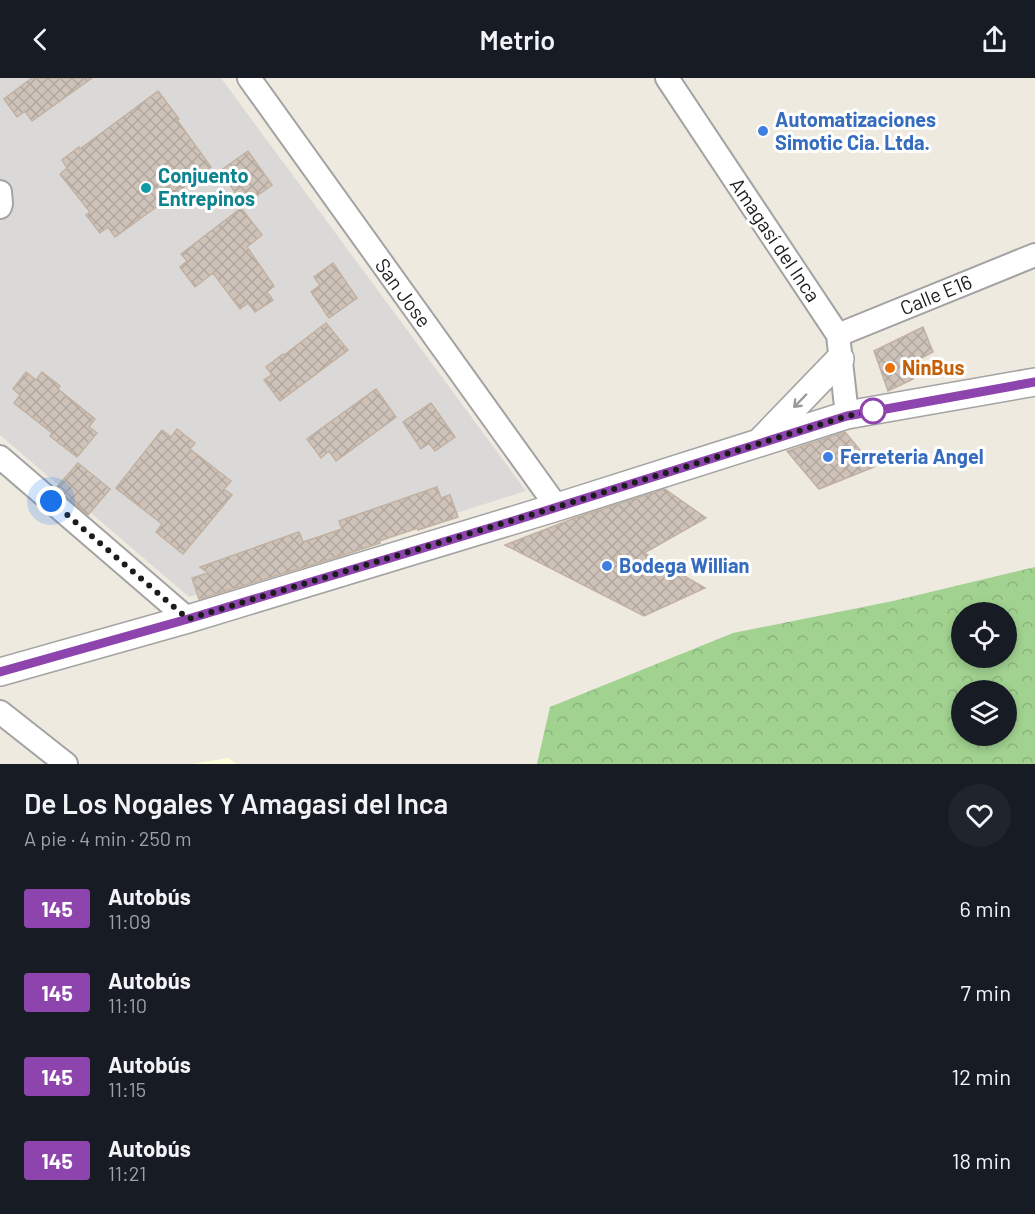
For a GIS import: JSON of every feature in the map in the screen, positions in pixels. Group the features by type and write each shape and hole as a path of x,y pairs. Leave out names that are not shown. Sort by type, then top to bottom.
{"street":[{"name":"San Jose","path":"249,78 557,507"},
{"name":"Amagasí del Inca","path":"667,78 839,347 847,416"},
{"path":"0,192 0,207"},
{"name":"Calle E16","path":"839,347 1035,255"},
{"path":"759,443 839,347"},
{"path":"0,672 188,619 847,416 1035,382"},
{"path":"0,457 188,619"},
{"path":"0,712 66,764"}],"shaded area":[{"path":"0,78 221,78 526,491 189,597 0,435"},
{"path":"228,758 237,764 192,764"}],"green space":[{"path":"1035,567 1035,764 537,764 550,707 733,633 893,601"}],"building":[{"path":"32,78 92,78 32,121 25,111 17,117 4,99"},
{"path":"158,91 211,167 115,237 108,227 100,233 86,215 90,212 60,174 67,168 62,160"},
{"path":"248,151 272,185 244,205 220,171"},
{"path":"241,208 262,235 247,247 274,286 267,292 273,300 255,312 248,303 240,309 213,273 195,287 180,267 187,261 181,254"},
{"path":"333,263 357,298 329,318 311,292 320,285 314,277"},
{"path":"326,323 348,350 280,401 264,380 272,375 266,367"},
{"path":"923,327 933,352 910,364 913,379 888,391 874,351"},
{"path":"26,372 36,380 42,372 60,386 58,389 95,419 89,427 97,433 77,457 50,436 52,433 14,403 20,395 13,389"},
{"path":"376,389 396,417 336,461 329,451 321,458 307,439"},
{"path":"431,403 455,437 435,451 429,443 421,449 403,422"},
{"path":"177,429 195,443 190,449 231,481 224,489 232,495 183,554 156,532 162,524 116,488 162,430 171,437"},
{"name":"Ferreteria Angel","path":"845,432 874,467 819,489 787,451"},
{"path":"78,463 110,489 88,515 56,488"},
{"path":"437,487 441,498 450,495 458,517 379,541 380,543 344,555 199,599 192,578 208,573 200,567 299,532 303,542 342,529 339,521"},
{"name":"Bodega Willian","path":"665,489 706,518 644,553 705,588 644,616 505,545 575,518"}],"bus line":[{"name":"145","path":"0,672 188,619 513,521 847,416 1035,382"}],"place":[{"name":"Automatizaciones Simotic Cia. Ltda.","path":"763,131"},
{"name":"Conjuento Entrepinos","path":"146,188"},
{"name":"NinBus","path":"890,368"},
{"name":"Ferreteria Angel","path":"828,457"},
{"name":"Bodega Willian","path":"607,566"}],"route":[{"path":"51,501 188,619 847,416 873,411"}]}
